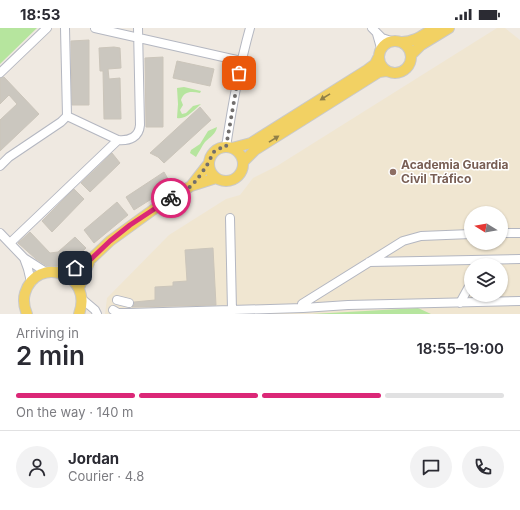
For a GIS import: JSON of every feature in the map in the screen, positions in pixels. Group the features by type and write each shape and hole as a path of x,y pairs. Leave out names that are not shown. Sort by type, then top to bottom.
{"main road":[{"path":"229,147 238,152 243,162 240,174 228,181 216,178 212,173 209,163 210,157 214,152 220,148 251,143 367,70 375,64 384,45 391,41 408,42 434,28"},
{"path":"411,55 422,45 449,28"},
{"path":"379,53 380,65 386,71 394,74 404,70 409,65 411,55 408,48 402,42"},
{"path":"243,162 262,146 379,72 386,71"},
{"path":"191,186 209,163"},
{"path":"26,313 24,296 26,289 38,276 46,272 59,272 75,268 90,260 130,225 161,204 191,186 216,178"},
{"path":"79,288 90,260"},
{"path":"59,272 67,275 79,288 82,299 79,313"}],"street":[{"path":"0,68 42,28"},
{"path":"0,73 47,28"},
{"path":"0,166 9,157 61,122 67,116 65,28"},
{"path":"95,28 241,62"},
{"path":"113,28 133,32 133,28"},
{"path":"67,116 118,140 126,141 136,136 139,131 138,28"},
{"path":"229,147 241,62 250,28"},
{"path":"374,30 382,38 391,41"},
{"path":"374,30 379,53"},
{"path":"10,243 118,140"},
{"path":"230,218 232,310"},
{"path":"0,233 24,258 46,272"},
{"path":"508,233 520,233"},
{"path":"303,308 302,304 368,262 412,238 421,236 464,234"},
{"path":"24,258 31,282"},
{"path":"508,260 520,259"},
{"path":"368,262 464,262"},
{"path":"460,303 464,296"},
{"path":"82,299 95,310 96,314"},
{"path":"117,300 129,303"},
{"path":"508,300 520,301"},
{"path":"113,310 118,313 129,313 464,302"},
{"path":"79,313 89,312 96,314"}],"shaded area":[{"name":"Academia Guardia Civil Tráfico","path":"497,28 505,28 520,40 520,314 105,314 107,298 169,235 226,199 240,195 253,178 277,166"}],"green space":[{"path":"0,28 37,28 0,64"},
{"path":"184,87 201,91 200,93 186,93 182,97 181,100 183,105 180,110 182,114 186,113 193,106 201,104 187,116 177,118 177,88"},
{"path":"217,127 214,134 205,142 196,157 190,153 191,150 200,144 208,131"},
{"path":"418,308 431,314 312,314"}],"building":[{"path":"89,40 89,105 72,105 71,41"},
{"path":"99,48 120,48 121,68 108,69 109,79 120,78 121,119 104,119 103,71 100,71"},
{"path":"163,57 163,127 146,127 145,58"},
{"path":"177,61 214,69 210,86 173,78"},
{"path":"4,77 39,114 0,151 0,120 17,104 9,95 0,104 0,78"},
{"path":"200,107 211,120 164,163 158,157 150,153"},
{"path":"112,153 120,163 90,192 81,183"},
{"path":"164,172 172,186 134,210 126,197"},
{"path":"74,189 84,199 52,232 42,221"},
{"path":"117,202 128,215 94,243 84,230"},
{"path":"30,232 50,253 58,252 75,237 86,248 70,263 47,266 36,259 18,243"},
{"path":"213,248 216,305 132,307 134,302 155,300 155,287 173,286 173,282 187,281 185,250"}],"way so far":[{"path":"171,198 191,186 209,163 210,157 214,152 220,148 226,147 239,73"}],"place":[{"name":"Academia Guardia Civil Tráfico","path":"393,172"}],"route":[{"path":"75,268 90,260 130,225 171,198"}]}
